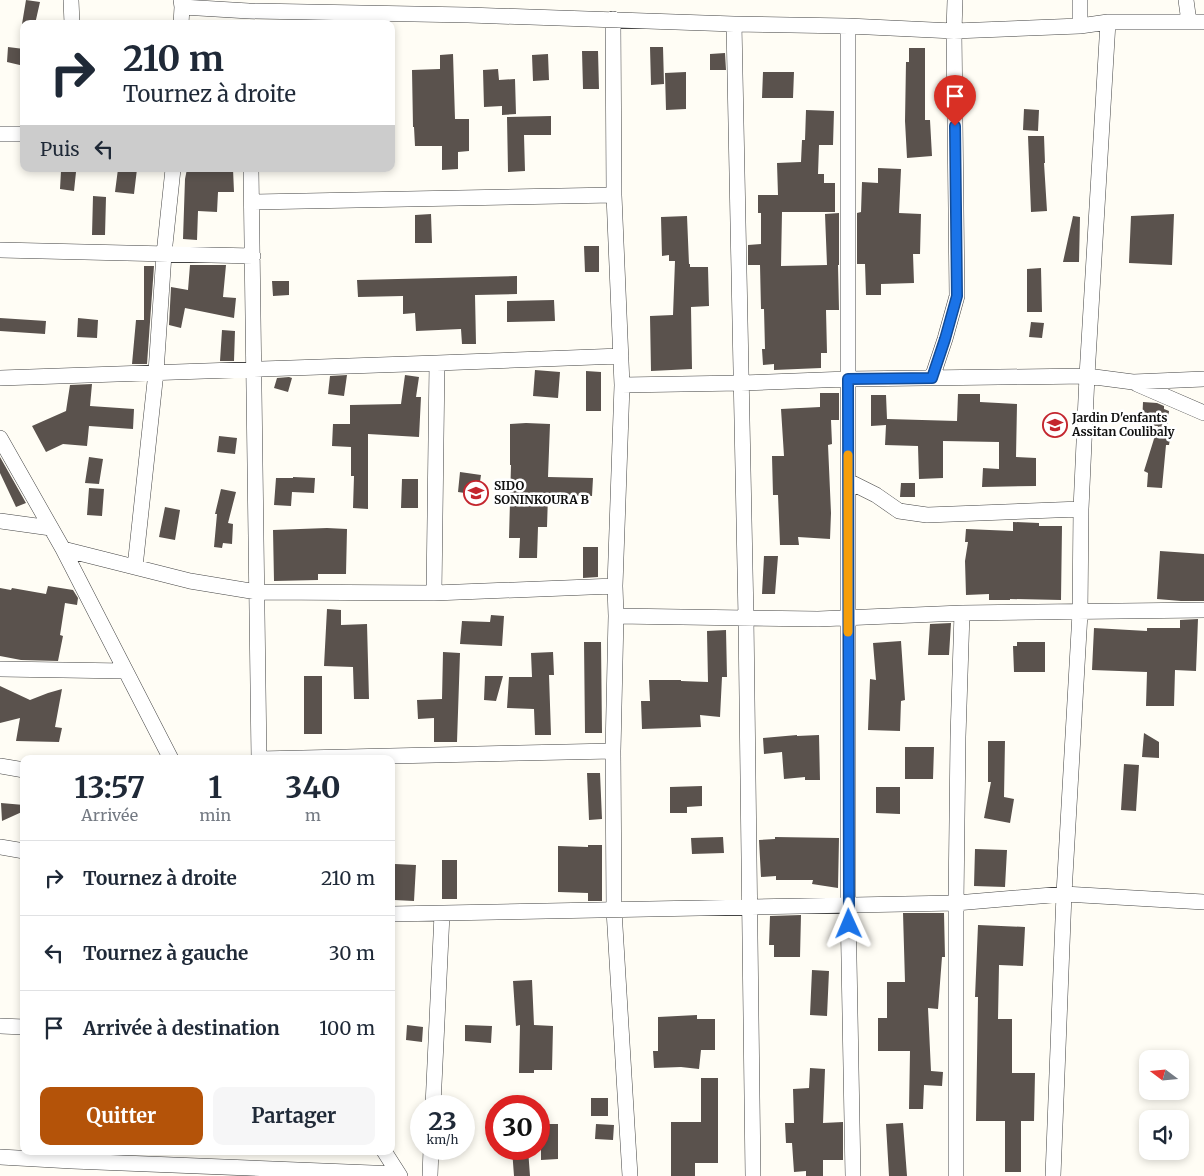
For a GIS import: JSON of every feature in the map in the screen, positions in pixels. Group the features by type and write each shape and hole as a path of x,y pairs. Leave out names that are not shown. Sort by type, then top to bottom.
{"street":[{"path":"71,0 72,20"},
{"path":"932,378 957,296 955,0"},
{"path":"1080,0 1080,26"},
{"path":"181,20 181,4 249,17 458,14 954,31 1080,26 1108,22 1196,22 1186,0"},
{"path":"613,19 614,195 622,385 615,586 614,910 630,1176"},
{"path":"1053,1176 1064,894 1080,613 1081,509 1087,376 1108,22"},
{"path":"734,24 746,618 753,1176"},
{"path":"848,26 848,905 853,1176"},
{"path":"0,134 20,134"},
{"path":"135,567 156,372 164,254 173,172"},
{"path":"251,172 260,755"},
{"path":"252,202 614,195"},
{"path":"0,250 253,256"},
{"path":"0,378 621,356"},
{"path":"434,593 437,363"},
{"path":"622,385 848,379 1087,376 1133,382 1204,379"},
{"path":"1133,382 1204,413"},
{"path":"0,438 63,549 169,755"},
{"path":"848,481 876,495 899,511 928,515 1081,509"},
{"path":"0,521 51,528"},
{"path":"63,549 190,581 257,592 434,593 615,586"},
{"path":"616,616 818,619 962,613 1204,610"},
{"path":"956,1176 956,903 962,613"},
{"path":"0,669 125,671"},
{"path":"395,756 613,751"},
{"path":"0,766 20,769"},
{"path":"0,847 20,850"},
{"path":"395,914 956,903 1064,894 1204,902"},
{"path":"434,1095 442,914"},
{"path":"0,1026 20,1027"},
{"path":"386,1155 399,1175"},
{"path":"0,1157 399,1175"},
{"path":"430,1176 431,1160"}],"building":[{"path":"26,0 40,2 36,20 23,20"},
{"path":"8,47 20,48 20,65 7,62"},
{"path":"650,47 663,47 664,84 651,85"},
{"path":"909,48 925,48 925,120 930,120 932,156 907,158 905,121 906,62 909,62"},
{"path":"582,51 598,51 599,89 583,89"},
{"path":"725,53 726,70 710,70 710,54"},
{"path":"453,54 455,119 469,119 469,151 458,152 458,169 442,170 442,146 415,146 412,70 440,69 440,55"},
{"path":"548,54 549,80 533,81 532,55"},
{"path":"498,69 499,80 515,79 516,114 502,115 502,106 484,107 483,70"},
{"path":"686,72 686,109 666,110 665,73"},
{"path":"763,72 794,72 793,98 762,98"},
{"path":"1024,109 1039,110 1038,131 1023,130"},
{"path":"806,110 834,111 833,145 819,145 818,174 824,174 824,183 835,183 835,212 782,212 781,266 827,265 825,214 839,213 839,310 826,310 827,353 821,353 821,368 774,370 774,364 763,365 762,349 765,349 764,309 761,309 760,265 748,265 748,245 761,244 761,213 758,213 758,195 778,195 777,163 801,162 802,140 805,140"},
{"path":"551,116 551,135 524,135 525,171 508,172 507,117"},
{"path":"1028,136 1044,136 1047,211 1031,212"},
{"path":"878,168 901,169 899,213 921,214 920,254 913,254 914,283 881,284 881,295 866,295 865,264 857,264 857,213 861,212 862,182 878,183"},
{"path":"61,172 76,172 74,191 60,189"},
{"path":"118,172 137,172 134,194 115,192"},
{"path":"186,172 233,172 234,192 218,192 217,212 198,211 197,240 183,239"},
{"path":"93,196 106,197 105,235 92,235"},
{"path":"431,214 432,243 415,243 415,215"},
{"path":"1174,214 1172,265 1129,263 1131,216"},
{"path":"687,216 689,264 690,267 708,267 709,306 691,307 692,369 651,371 650,316 673,315 675,261 669,261 669,255 662,256 661,217"},
{"path":"1073,216 1080,217 1079,262 1063,262"},
{"path":"584,246 599,246 599,272 585,272"},
{"path":"190,265 226,265 223,297 236,298 234,318 185,308 181,328 169,325 171,287 188,290"},
{"path":"144,266 154,266 147,364 132,364 136,320 144,320"},
{"path":"1041,268 1042,312 1027,312 1027,269"},
{"path":"517,276 517,294 475,295 476,344 462,344 461,329 416,331 415,313 403,314 403,296 358,297 357,280"},
{"path":"272,281 289,281 289,295 273,296"},
{"path":"554,300 555,321 507,322 507,301"},
{"path":"0,318 46,321 45,334 0,331"},
{"path":"78,318 98,320 97,338 77,337"},
{"path":"1031,322 1044,323 1042,338 1029,337"},
{"path":"222,330 235,331 234,361 220,361"},
{"path":"535,370 560,372 558,398 533,396"},
{"path":"586,371 601,372 601,411 586,411"},
{"path":"347,375 344,396 328,394 330,376"},
{"path":"405,375 419,377 416,397 421,397 419,437 368,434 368,509 353,508 354,476 351,476 351,447 332,446 333,424 350,424 350,405 401,404"},
{"path":"277,378 292,378 288,392 274,388"},
{"path":"92,384 90,406 134,409 133,429 89,426 87,446 63,444 46,452 32,426 66,411 70,385"},
{"path":"820,393 839,393 839,420 831,420 832,444 828,445 831,513 830,539 798,537 799,545 780,545 778,495 773,495 772,456 784,456 781,409 820,407"},
{"path":"958,394 980,394 980,402 1017,404 1016,457 1036,458 1036,486 982,487 983,468 999,469 999,442 943,441 943,478 919,479 918,446 885,445 886,425 871,426 871,395 886,395 887,419 957,421"},
{"path":"1143,402 1157,403 1169,411 1167,431 1171,432 1169,445 1166,445 1162,488 1147,487 1148,473 1144,471 1158,426 1142,425"},
{"path":"510,424 550,424 548,477 593,478 592,496 548,495 547,527 538,527 537,558 519,558 520,538 509,538"},
{"path":"219,436 237,438 235,454 217,452"},
{"path":"0,457 26,503 16,507 0,473"},
{"path":"89,457 103,459 99,484 85,483"},
{"path":"460,472 481,475 478,495 458,492"},
{"path":"276,478 315,478 314,493 292,492 291,506 274,505"},
{"path":"402,479 418,479 418,508 401,508"},
{"path":"901,483 915,483 915,497 900,497"},
{"path":"89,488 104,489 102,516 87,515"},
{"path":"221,489 236,492 228,523 233,524 232,544 223,543 222,548 214,547 217,514 215,514"},
{"path":"165,507 180,510 175,540 159,537"},
{"path":"1013,522 1039,523 1039,526 1062,526 1061,600 989,600 989,594 966,595 965,561 968,542 965,542 966,529 1013,531"},
{"path":"347,529 346,574 318,574 318,580 274,581 273,530"},
{"path":"583,547 598,547 598,577 583,578"},
{"path":"1160,551 1204,554 1204,601 1157,599"},
{"path":"764,556 778,556 775,594 762,594"},
{"path":"48,586 73,590 78,598 77,605 65,603 60,635 63,636 58,661 21,660 0,656 0,588 11,590 12,588 46,594"},
{"path":"327,609 341,610 341,625 367,624 369,699 354,699 353,667 324,666"},
{"path":"491,615 504,616 502,646 460,644 462,621 490,622"},
{"path":"1198,619 1196,671 1175,670 1174,706 1146,706 1147,672 1092,670 1094,628 1147,631 1147,628 1180,628 1180,620"},
{"path":"951,623 949,655 928,655 930,624"},
{"path":"726,630 727,677 722,677 720,717 700,715 701,727 642,729 641,701 650,701 649,680 708,682 707,631"},
{"path":"901,641 905,700 901,701 900,731 868,730 870,679 876,680 873,643"},
{"path":"584,642 601,642 602,733 585,733"},
{"path":"1017,642 1045,642 1045,672 1014,672 1013,646 1017,646"},
{"path":"443,652 460,653 457,742 434,742 434,718 418,719 417,700 442,699"},
{"path":"553,652 554,675 549,675 551,735 535,735 534,709 507,708 509,677 532,677 531,653"},
{"path":"304,676 322,676 322,734 304,734"},
{"path":"485,676 503,676 496,701 484,700"},
{"path":"0,686 30,700 62,689 55,727 62,728 59,742 16,741 20,718 0,723"},
{"path":"1144,733 1159,742 1159,758 1142,757"},
{"path":"819,735 820,780 805,780 805,777 784,779 782,752 764,754 763,738"},
{"path":"988,741 1005,741 1004,797 1014,799 1010,823 984,818 991,782 988,782"},
{"path":"905,747 934,747 933,779 905,779"},
{"path":"1124,764 1139,765 1136,811 1121,810"},
{"path":"587,773 600,773 602,819 589,820"},
{"path":"702,786 702,806 687,807 687,813 670,813 670,787"},
{"path":"876,787 900,787 900,814 876,813"},
{"path":"1,803 20,805 20,813 2,821"},
{"path":"723,837 724,853 692,854 691,838"},
{"path":"775,837 839,838 838,888 812,884 813,880 776,880 776,876 761,877 759,840 775,839"},
{"path":"588,845 602,845 602,901 588,901 588,893 558,892 558,846 588,847"},
{"path":"975,849 1007,850 1005,887 974,886"},
{"path":"442,860 457,860 457,899 442,899"},
{"path":"395,864 416,865 414,901 395,900"},
{"path":"903,913 944,913 945,957 942,957 938,1009 928,1008 931,1071 943,1072 942,1086 924,1085 923,1109 909,1109 910,1051 878,1051 878,1018 887,1018 887,982 905,982"},
{"path":"801,915 800,957 774,957 774,945 769,945 770,916"},
{"path":"978,925 1025,927 1023,966 999,965 998,1019 1012,1019 1012,1073 1035,1073 1034,1121 1021,1121 1021,1172 1005,1172 1005,1121 976,1121 978,997 975,997"},
{"path":"812,970 829,971 827,1016 810,1015"},
{"path":"532,980 534,1025 553,1026 552,1070 534,1070 534,1073 519,1073 520,1025 516,1026 513,981"},
{"path":"697,1015 697,1019 715,1019 715,1050 701,1050 699,1069 681,1067 654,1068 653,1051 658,1051 658,1017"},
{"path":"407,1025 423,1027 422,1042 406,1040"},
{"path":"465,1025 492,1026 491,1043 465,1041"},
{"path":"810,1068 825,1069 823,1123 843,1122 843,1160 823,1160 823,1176 806,1176 806,1171 794,1172 792,1143 786,1143 785,1123 794,1123 793,1089 809,1088"},
{"path":"701,1078 718,1078 718,1163 695,1163 695,1176 671,1176 671,1122 701,1122"},
{"path":"591,1098 608,1098 608,1116 591,1116"},
{"path":"903,1123 907,1176 889,1176 886,1124"},
{"path":"550,1124 558,1124 558,1159 550,1159"},
{"path":"596,1124 614,1125 613,1140 595,1139"},
{"path":"513,1160 529,1160 530,1176 514,1176"}],"slow traffic":[{"path":"848,455 848,632"}],"place":[{"name":"Jardin D'enfants Assitan Coulibaly","path":"1055,425"},
{"name":"SIDO SONINKOURA B","path":"476,493"}],"route":[{"path":"849,924 848,379 932,378 957,296 955,126"}]}
